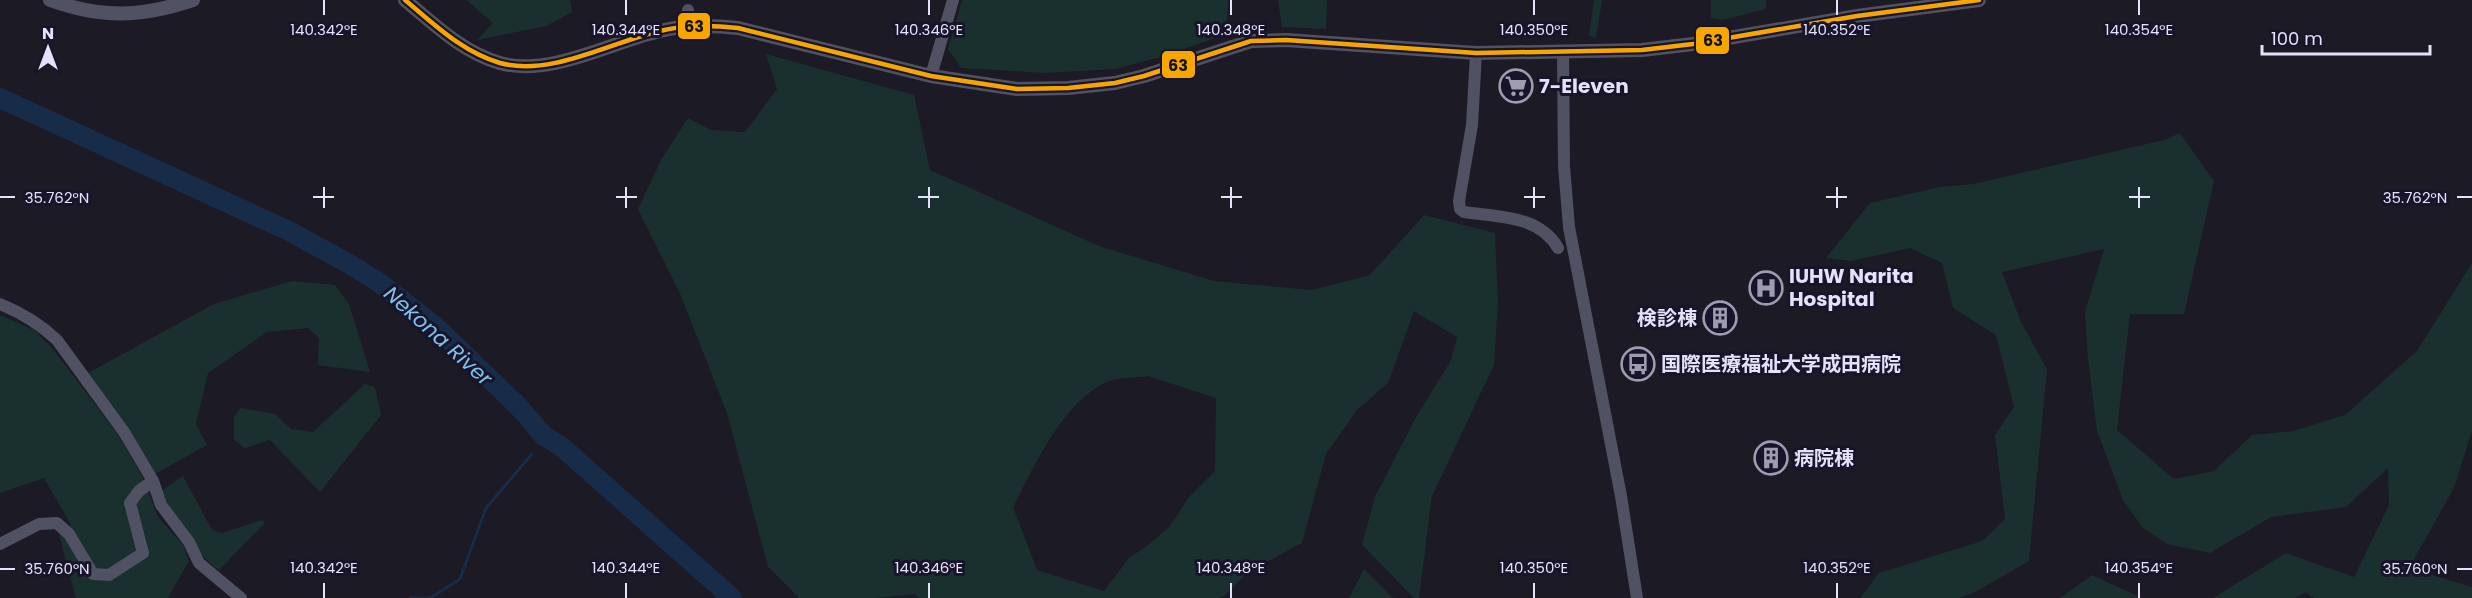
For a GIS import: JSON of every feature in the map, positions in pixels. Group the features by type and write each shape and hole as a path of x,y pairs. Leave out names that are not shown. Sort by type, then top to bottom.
{"street":[{"path":"50,0 86,11 117,14 158,11 193,0"},
{"path":"405,0 464,47 498,63 512,66 552,63 660,31 710,25 738,28 931,76 1017,88 1093,86 1144,76 1234,45 1267,40 1476,53 1642,50 1693,44 1857,16 1979,0"},
{"path":"931,76 953,0"},
{"path":"688,10 688,27"},
{"path":"1563,52 1564,166 1569,227 1621,496 1637,598"},
{"path":"1476,53 1472,125 1459,201 1460,209 1464,212 1513,218 1527,223 1546,234 1558,248"},
{"path":"0,304 22,312 44,327 57,340 107,406 153,481 161,505 189,542 199,563 241,598"},
{"path":"0,544 39,524 57,523 69,534 93,574 109,575 143,553 130,503 139,491 153,481"}],"green space":[{"path":"466,0 570,0 572,12 546,26 477,40 493,23"},
{"path":"962,0 1228,0 1226,34 1161,57 1115,69 1046,73 961,68 948,49"},
{"path":"1278,0 1327,0 1326,29 1282,27"},
{"path":"1594,0 1602,0 1596,38 1589,36"},
{"path":"1711,0 1766,0 1766,9 1723,20 1711,18"},
{"path":"766,54 914,95 930,170 1099,246 1214,281 1312,290 1370,275 1424,215 1495,233 1498,302 1494,365 1432,496 1419,598 1414,598 1362,545 1375,497 1415,419 1451,360 1457,337 1414,311 1388,383 1357,410 1326,454 1302,543 1248,572 1224,596 1219,598 919,598 915,594 877,598 799,598 768,567 727,413 679,291 638,209 661,160 688,118 711,130 745,132 777,89","holes":["1148,376 1216,398 1215,471 1189,497 1170,526 1129,558 1104,591 1037,570 1013,507 1051,437 1077,404 1091,391 1111,380"]},
{"path":"2180,133 2214,181 2184,314 2130,314 2117,430 2174,479 2214,471 2252,435 2293,431 2345,415 2417,351 2472,263 2472,431 2454,488 2409,568 2472,587 2472,598 2314,598 2306,592 2295,598 2213,598 2286,553 2354,577 2389,505 2388,468 2346,507 2271,517 2210,553 2167,544 2143,528 2123,500 2097,431 2088,360 2085,312 2104,249 2002,272 2021,322 2047,369 2029,561 1975,592 1959,598 1860,598 1879,573 1982,541 2005,519 1995,435 2014,407 1996,335 1953,308 1942,263 1910,248 1851,261 1826,258 1870,203 1940,187 1973,184 2164,140"},
{"path":"292,281 335,285 349,304 370,372 318,365 319,338 308,328 267,332 208,373 196,424 207,445 155,474 88,373 214,304"},
{"path":"0,315 34,330 53,349 119,436 142,476 158,517 183,545 189,561 168,598 76,598 58,531 71,525 44,478 0,493"},
{"path":"365,384 375,387 381,415 320,492 270,440 245,448 234,440 234,416 241,408 275,414 291,429 313,432"},
{"path":"183,476 212,530 222,533 262,520 265,523 219,570 202,555 185,534 161,491"},
{"path":"1364,569 1393,598 1349,598"},
{"path":"2092,575 2142,598 2060,598"}],"waterway":[{"name":"Nekona River","path":"0,98 291,232 377,281 436,327 518,406 543,435 562,447 732,598"},
{"path":"538,443 543,435"},
{"path":"410,598 430,598 460,579 486,508 532,454"}],"transit line":[{"name":"63","path":"405,0 449,36 473,52 500,63 520,66 560,62 670,29 689,26 718,26 738,28 931,76 1017,89 1068,88 1115,83 1144,76 1251,41 1286,40 1476,53 1642,50 1693,44 1857,16 1979,0"}],"place":[{"name":"7-Eleven","path":"1516,86"},
{"name":"IUHW Narita Hospital","path":"1766,288"},
{"name":"検診棟","path":"1720,318"},
{"name":"国際医療福祉大学成田病院","path":"1638,364"},
{"name":"病院棟","path":"1771,458"}]}
